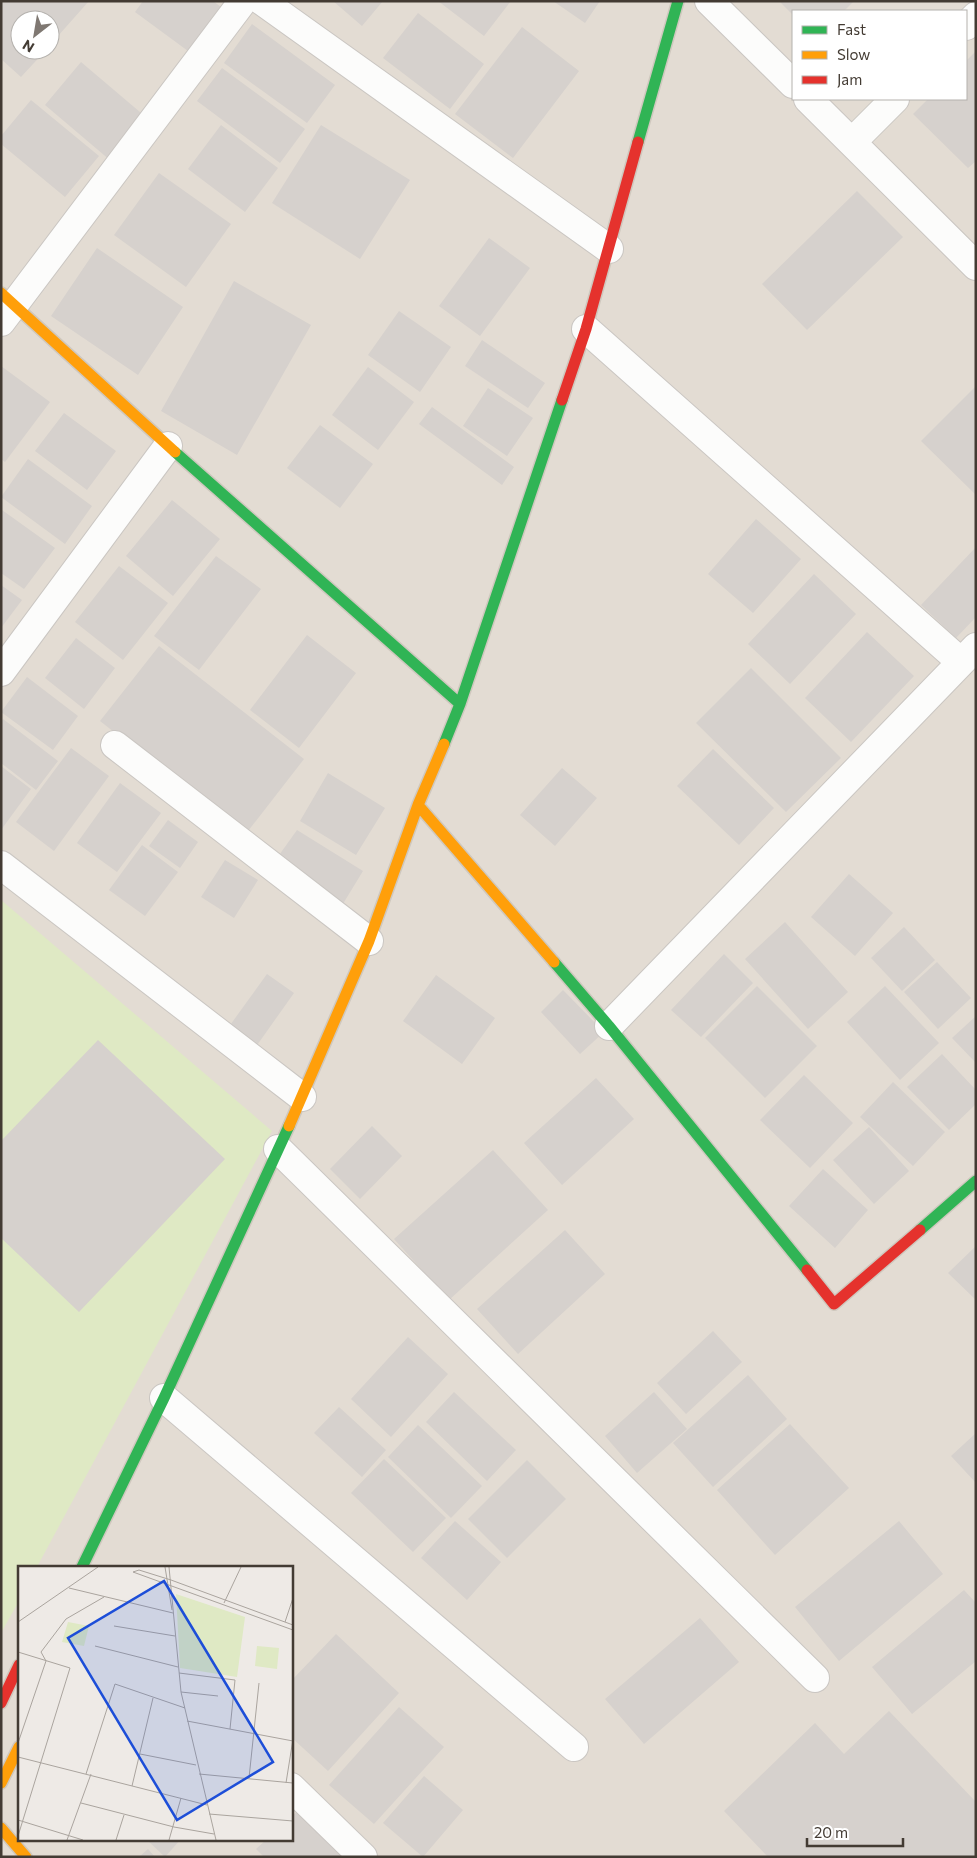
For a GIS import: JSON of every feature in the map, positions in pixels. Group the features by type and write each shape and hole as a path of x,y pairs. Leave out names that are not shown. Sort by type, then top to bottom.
{"street":[{"path":"243,1 6,307 168,446 460,704"},
{"path":"262,1 609,249"},
{"path":"82,1566 164,1398 302,1098 369,941 418,805 460,704 586,329 678,1"},
{"path":"709,1 792,83"},
{"path":"967,25 976,16"},
{"path":"809,100 976,266"},
{"path":"852,142 894,100"},
{"path":"586,329 968,654 609,1026"},
{"path":"1,672 168,446"},
{"path":"115,746 369,941"},
{"path":"418,805 609,1026 834,1304 976,1181"},
{"path":"1,865 302,1098"},
{"path":"278,1149 815,1678"},
{"path":"164,1398 574,1747"},
{"path":"1,1703 5,1690 18,1666"},
{"path":"1,1783 18,1749"},
{"path":"292,1788 362,1857"},
{"path":"1,1828 26,1857"}],"shaded area":[{"path":"1,1 976,1 976,1857 1,1857"}],"green space":[{"path":"1,900 272,1131 38,1566 18,1566 18,1603 1,1633"}],"building":[{"path":"1,1 89,1 60,34 60,10 10,10 10,60 37,60 21,77 1,59"},
{"path":"143,1 213,1 221,7 188,51 135,12"},
{"path":"333,1 383,1 362,26"},
{"path":"438,1 511,1 484,36"},
{"path":"553,1 600,1 585,23"},
{"path":"779,1 854,1 845,10 792,10 792,14"},
{"path":"418,13 484,64 450,109 383,58"},
{"path":"252,24 335,85 307,123 224,63"},
{"path":"522,27 579,71 513,158 455,114"},
{"path":"976,51 976,161 968,168 913,114 927,100 967,100 967,60"},
{"path":"81,62 147,118 111,161 45,105"},
{"path":"222,68 305,129 280,163 197,101"},
{"path":"31,100 99,156 65,197 1,144 1,136"},
{"path":"221,125 278,168 245,212 188,169"},
{"path":"321,125 410,180 360,259 272,203"},
{"path":"159,173 231,224 186,287 114,235"},
{"path":"857,191 903,237 807,330 762,284"},
{"path":"489,238 530,268 480,336 439,306"},
{"path":"97,248 183,307 138,375 51,316"},
{"path":"234,281 311,325 237,455 161,411"},
{"path":"399,311 451,347 420,392 368,355"},
{"path":"482,340 545,383 528,408 465,366"},
{"path":"1,366 50,402 5,462 1,459"},
{"path":"368,367 414,402 378,450 332,415"},
{"path":"976,386 976,495 921,441"},
{"path":"488,388 533,418 507,456 463,426"},
{"path":"432,407 514,467 502,485 419,424"},
{"path":"64,413 116,451 87,490 35,451"},
{"path":"320,425 373,464 340,508 287,468"},
{"path":"28,459 92,506 65,544 1,497"},
{"path":"172,500 220,539 173,596 126,556"},
{"path":"2,510 55,548 24,589 1,573"},
{"path":"756,519 801,559 753,613 708,574"},
{"path":"976,547 976,617 956,638 921,605"},
{"path":"216,556 261,589 199,670 154,636"},
{"path":"119,566 168,603 123,660 75,622"},
{"path":"814,574 856,614 790,684 748,644"},
{"path":"1,585 22,600 1,628"},
{"path":"867,632 914,676 851,742 805,698"},
{"path":"307,635 356,673 299,748 250,710"},
{"path":"76,638 115,668 84,709 45,678"},
{"path":"159,646 304,759 245,835 100,721"},
{"path":"751,668 841,758 786,812 696,723"},
{"path":"27,677 78,716 53,750 1,712"},
{"path":"3,719 58,761 36,790 1,763 1,722"},
{"path":"71,748 109,776 54,851 16,822"},
{"path":"713,749 774,808 739,845 677,786"},
{"path":"1,766 31,789 1,830"},
{"path":"562,768 597,798 555,846 520,815"},
{"path":"328,773 385,808 356,855 300,821"},
{"path":"120,783 161,813 117,872 77,843"},
{"path":"168,820 198,842 180,868 149,846"},
{"path":"297,830 363,871 338,912 277,858"},
{"path":"142,845 178,872 145,916 109,890"},
{"path":"225,860 258,880 234,918 201,897"},
{"path":"849,874 893,913 855,956 811,917"},
{"path":"785,922 848,992 808,1029 745,959"},
{"path":"904,927 935,960 902,991 871,958"},
{"path":"724,954 753,983 701,1037 671,1010"},
{"path":"937,962 971,998 938,1029 904,992"},
{"path":"267,974 294,993 255,1048 228,1028"},
{"path":"436,975 495,1018 462,1064 403,1021"},
{"path":"757,986 817,1046 765,1098 705,1038"},
{"path":"885,986 939,1043 900,1080 847,1022"},
{"path":"563,990 604,1032 580,1054 541,1012"},
{"path":"976,1016 976,1063 952,1038"},
{"path":"98,1040 225,1159 79,1312 1,1238 1,1141"},
{"path":"942,1054 976,1090 976,1104 949,1130 907,1087"},
{"path":"804,1075 853,1123 810,1168 760,1120"},
{"path":"596,1078 634,1119 562,1185 524,1143"},
{"path":"893,1082 945,1132 913,1166 860,1117"},
{"path":"372,1126 402,1156 360,1199 330,1169"},
{"path":"869,1127 909,1171 874,1204 833,1160"},
{"path":"493,1150 548,1210 449,1300 394,1239"},
{"path":"823,1169 868,1210 835,1248 789,1206"},
{"path":"565,1230 605,1274 518,1354 477,1309"},
{"path":"976,1246 976,1300 948,1273"},
{"path":"713,1331 742,1362 686,1414 657,1383"},
{"path":"408,1337 448,1374 391,1437 351,1399"},
{"path":"748,1375 787,1419 713,1487 673,1443"},
{"path":"454,1392 516,1450 487,1481 426,1422"},
{"path":"654,1392 687,1429 637,1473 605,1436"},
{"path":"339,1407 386,1450 362,1477 314,1433"},
{"path":"790,1424 849,1488 775,1555 717,1490"},
{"path":"418,1425 482,1486 451,1518 388,1457"},
{"path":"976,1433 976,1483 951,1456"},
{"path":"384,1459 446,1518 413,1552 351,1493"},
{"path":"527,1460 566,1499 507,1558 468,1519"},
{"path":"455,1521 501,1562 467,1600 421,1558"},
{"path":"899,1521 943,1574 839,1661 795,1607"},
{"path":"964,1590 976,1603 976,1661 912,1714 872,1667"},
{"path":"700,1618 739,1662 644,1744 605,1699"},
{"path":"336,1634 399,1693 328,1771 292,1738 292,1680"},
{"path":"399,1707 444,1747 374,1824 329,1785"},
{"path":"889,1711 976,1802 976,1857 768,1857 724,1811 815,1723 844,1754"},
{"path":"424,1776 463,1810 423,1857 383,1823"},
{"path":"300,1809 345,1857 264,1857 256,1849 266,1840 292,1840 292,1816"},
{"path":"147,1840 180,1840 165,1857"},
{"path":"148,1849 155,1857 139,1857"}],"traffic: fast":[{"path":"638,142 678,1"},
{"path":"444,744 460,704 562,400"},
{"path":"175,452 460,704"},
{"path":"554,962 609,1026 807,1270"},
{"path":"82,1566 164,1398 289,1126"},
{"path":"920,1230 976,1181"}],"traffic: slow":[{"path":"1,293 175,452"},
{"path":"289,1126 369,941 418,805 444,744"},
{"path":"418,805 554,962"},
{"path":"1,1783 18,1749"},
{"path":"1,1828 26,1857"}],"traffic: jam":[{"path":"562,400 586,329 638,142"},
{"path":"807,1270 834,1304 920,1230"},
{"path":"1,1703 18,1667"}]}
